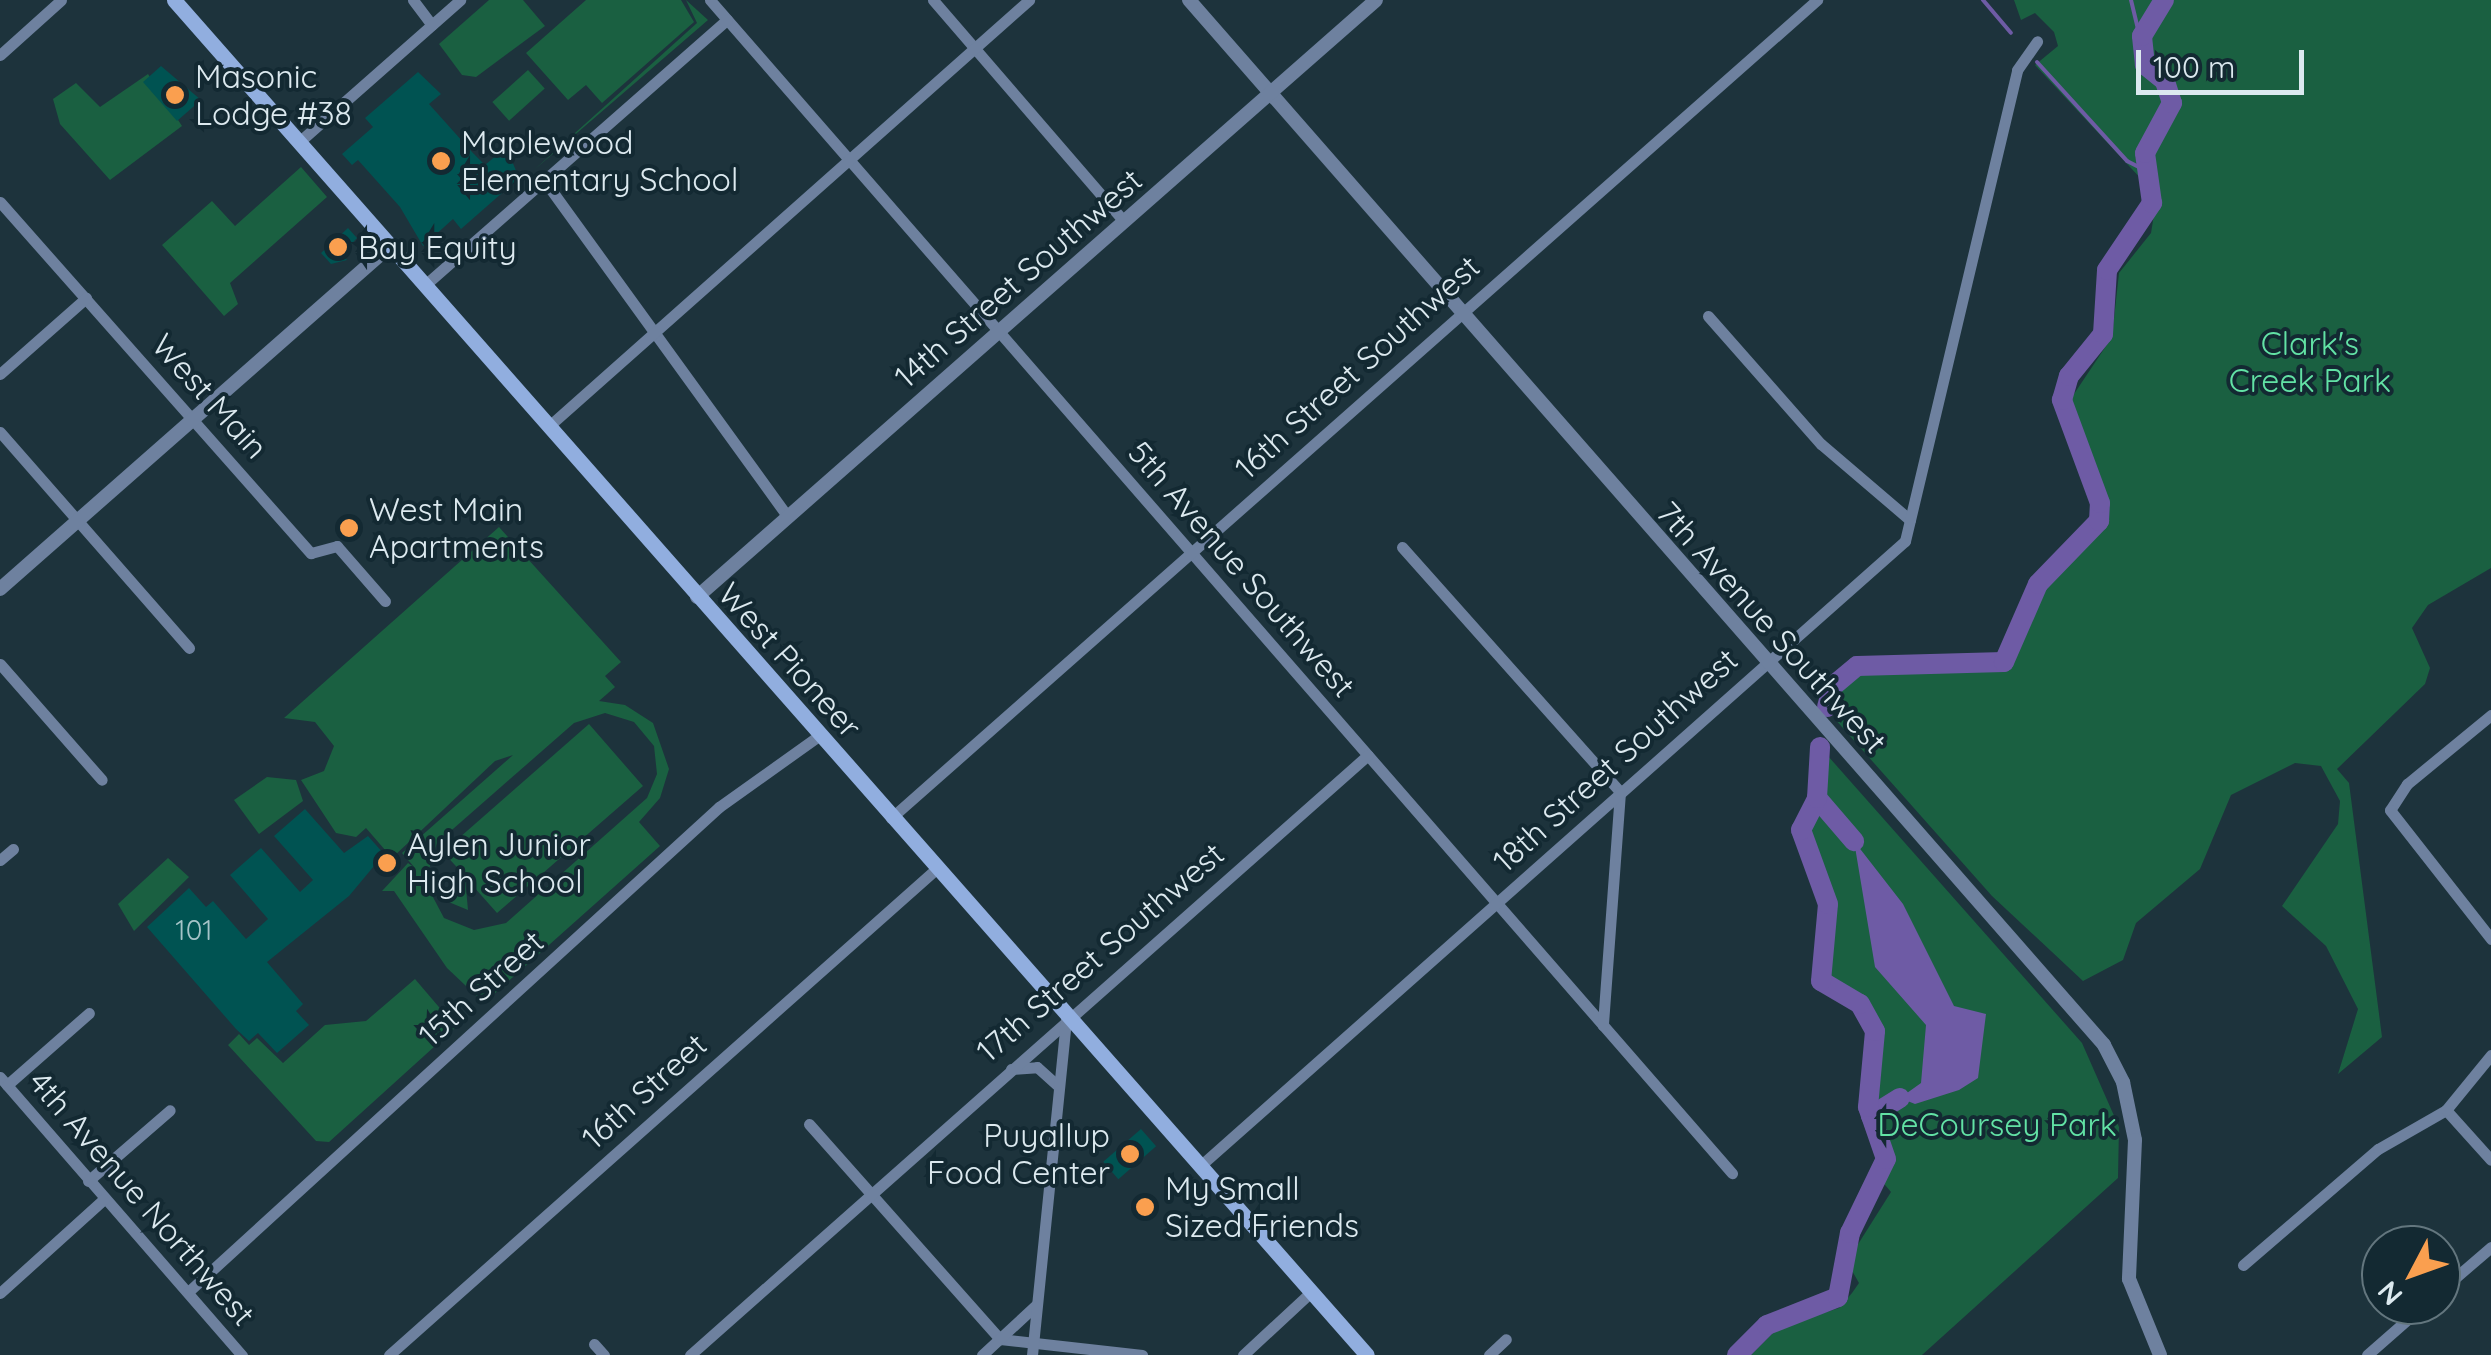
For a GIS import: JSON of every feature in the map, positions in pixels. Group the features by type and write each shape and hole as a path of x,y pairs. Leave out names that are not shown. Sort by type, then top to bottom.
{"main road":[{"name":"West Pioneer","path":"177,1 936,870 1366,1355"}],"street":[{"path":"414,0 432,25"},
{"path":"299,142 460,0"},
{"name":"5th Avenue Southwest","path":"710,0 1732,1173"},
{"path":"933,0 1124,220"},
{"path":"549,426 1029,0"},
{"name":"7th Avenue Southwest","path":"1189,0 2114,1062 2135,1140 2129,1279 2160,1355"},
{"name":"14th Street Southwest","path":"696,596 1376,0"},
{"name":"16th Street Southwest","path":"891,818 1817,0"},
{"path":"0,55 54,2"},
{"path":"425,285 727,20"},
{"name":"18th Street Southwest","path":"1200,1166 1904,541 2018,70 2037,41"},
{"path":"544,180 788,517"},
{"name":"West Main","path":"0,202 311,553 337,546 385,601"},
{"path":"0,588 390,246"},
{"path":"0,374 86,298"},
{"path":"1708,316 1821,444 1910,520"},
{"path":"0,432 189,648"},
{"path":"1402,547 1620,792 1603,1024"},
{"path":"0,664 102,780"},
{"path":"2491,715 2407,784 2390,810 2491,939"},
{"name":"15th Street","path":"188,1292 720,807 820,735"},
{"name":"17th Street Southwest","path":"690,1355 1007,1070 1368,755"},
{"path":"0,860 12,850"},
{"name":"16th Street","path":"389,1355 936,870"},
{"path":"4,1081 89,1013"},
{"path":"1033,1349 1066,1018"},
{"path":"2243,1265 2378,1148 2446,1110 2491,1056"},
{"path":"1007,1070 1037,1067 1058,1086"},
{"name":"4th Avenue Northwest","path":"4,1081 242,1355"},
{"path":"88,1181 170,1110"},
{"path":"2446,1110 2491,1160"},
{"path":"809,1124 1000,1339 1033,1349 1142,1355"},
{"path":"0,1293 104,1198"},
{"path":"2461,1273 2491,1247"},
{"path":"1242,1355 1311,1292"},
{"path":"982,1355 1036,1305"},
{"path":"2367,1355 2401,1325"},
{"path":"1489,1355 1506,1340"},
{"path":"594,1344 604,1355"}],"green space":[{"path":"489,0 523,0 545,26 476,77 462,75 439,44"},
{"path":"586,0 681,0 694,22 602,103 586,85 568,100 526,53"},
{"path":"686,0 708,20 534,170 697,23"},
{"name":"Clark's Creek Park","path":"2014,0 2491,0 2491,568 2428,605 2412,628 2430,668 2425,684 2337,769 2349,783 2382,1037 2338,1074 2358,1009 2326,946 2282,906 2338,824 2340,801 2321,766 2295,763 2231,795 2200,869 2136,923 2123,960 2083,981 1992,896 1834,718 1841,687 1858,672 2009,668 2046,586 2105,521 2104,496 2070,400 2112,337 2119,273 2151,233 2157,196 2035,65 2058,46 2054,32 2035,13 2021,20"},
{"path":"528,70 545,89 509,121 492,102"},
{"path":"148,74 182,126 110,180 60,124 53,99 76,83 100,107"},
{"path":"301,167 327,197 230,283 238,304 224,316 162,245 212,201 235,226"},
{"path":"499,527 621,662 605,676 615,687 599,701 625,705 653,723 669,769 660,798 639,822 660,846 484,1003 447,968 394,891 382,891 408,863 415,868 402,853 513,755 495,761 392,858 366,828 356,837 336,833 301,780 324,771 334,746 315,722 284,718","holes":["605,713 634,722 654,746 657,774 647,798 506,923 474,930 444,918 425,882 437,843 574,723"]},
{"path":"589,724 643,786 497,913 465,877 468,910 439,898 464,875 443,852"},
{"name":"DeCoursey Park","path":"1820,747 2082,1043 2119,1127 2118,1178 1922,1355 1751,1355 1778,1328 1839,1308 1852,1293 1859,1283 1851,1269 1855,1249 1891,1192 1880,1179 1885,1149 1868,1107 1875,1031 1860,1004 1821,981 1828,904 1801,830 1817,798"},
{"path":"267,777 296,780 303,801 259,834 234,800"},
{"path":"168,858 189,877 134,931 118,904"},
{"path":"415,979 456,1027 329,1142 316,1141 228,1045 239,1034 249,1045 257,1038 283,1063 325,1025 366,1021"}],"shaded area":[{"path":"1854,841 1903,904 1954,1006 1986,1014 1978,1078 1959,1090 1915,1104 1900,1098 1921,1083 1926,1025 1875,967"}],"building":[{"name":"Masonic Lodge #38","path":"161,66 201,100 177,121 143,82"},
{"name":"Maplewood Elementary School","path":"418,72 441,94 429,104 472,152 485,165 498,154 512,161 519,178 461,229 453,219 423,246 400,207 358,160 352,165 342,154 373,127 365,118"},
{"name":"Bay Equity","path":"348,228 357,238 342,254 347,260 331,264 321,253"},
{"name":"Aylen Junior High School","path":"305,809 344,853 368,836 384,854 349,896 267,962 303,1004 296,1011 309,1025 277,1053 258,1033 249,1041 236,1029 147,927 189,888 206,907 213,901 246,939 268,919 230,875 261,848 300,892 313,880 274,836"},
{"name":"Puyallup Food Center","path":"1141,1129 1156,1146 1118,1179 1103,1162"}],"waterway":[{"path":"1983,0 2011,33"},
{"path":"2131,0 2143,50"},
{"path":"1827,707 1833,686 1857,666 2004,662 2038,584 2099,521 2100,503 2062,400 2069,376 2103,334 2107,270 2152,203 2145,153 2172,103 2165,81 2145,65 2142,36 2164,0"},
{"path":"2037,62 2127,161 2147,171"},
{"path":"1737,1355 1767,1325 1838,1297 1850,1233 1886,1159 1868,1107 1875,1031 1860,1004 1821,981 1828,904 1801,830 1817,798 1820,747"},
{"path":"1817,798 1854,841"},
{"path":"1871,1116 1900,1098"}],"place":[{"name":"Masonic Lodge #38","path":"175,95"},
{"name":"Maplewood Elementary School","path":"441,161"},
{"name":"Bay Equity","path":"338,247"},
{"name":"West Main Apartments","path":"349,528"},
{"name":"Aylen Junior High School","path":"387,863"},
{"name":"Puyallup Food Center","path":"1130,1154"},
{"name":"My Small Sized Friends","path":"1145,1207"}]}
